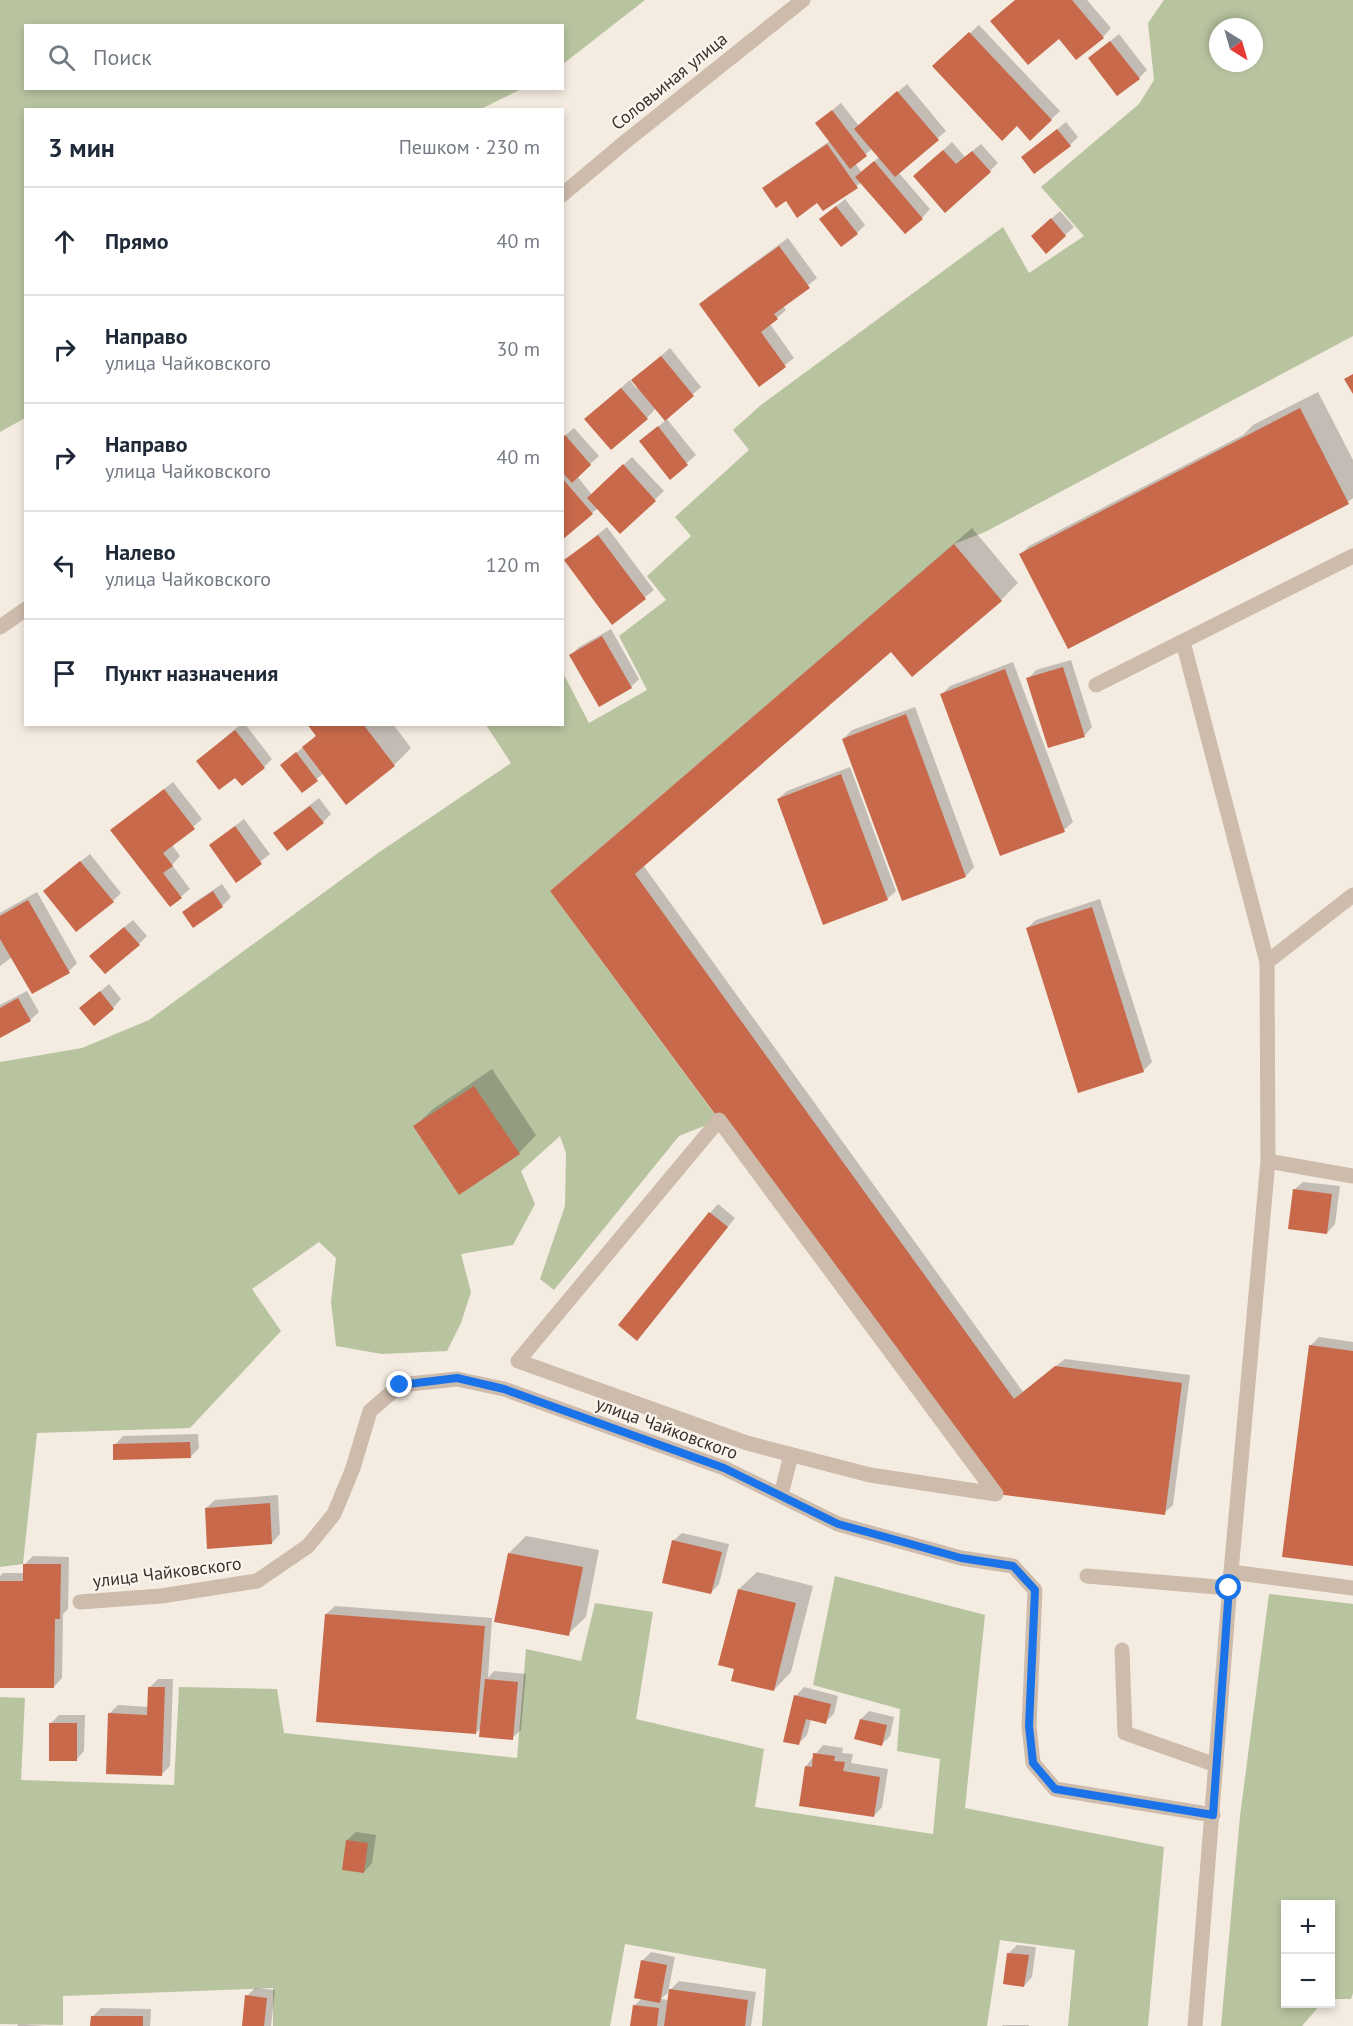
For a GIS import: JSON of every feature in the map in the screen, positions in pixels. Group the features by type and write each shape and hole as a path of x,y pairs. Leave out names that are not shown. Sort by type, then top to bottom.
{"street":[{"name":"Соловьиная улица","path":"564,193 803,0"},
{"path":"1096,685 1353,556"},
{"path":"0,627 24,610"},
{"path":"1183,642 1267,962 1268,1161 1229,1588 1195,2026"},
{"path":"1267,962 1353,896"},
{"path":"719,1120 996,1494 870,1475 791,1455 747,1443 518,1361 719,1120"},
{"path":"1268,1161 1353,1176"},
{"name":"улица Чайковского","path":"80,1602 161,1596 257,1581 308,1546 334,1514 352,1468 370,1411 400,1385 457,1378 504,1389 724,1468 838,1524 961,1558 1013,1566 1035,1590 1029,1726 1033,1763 1055,1789 1213,1815"},
{"path":"781,1495 791,1455"},
{"path":"1231,1572 1353,1588"},
{"path":"1087,1576 1229,1588"},
{"path":"1122,1650 1125,1733 1216,1765"}],"green space":[{"path":"0,0 645,0 564,63 564,24 24,24 24,90 519,90 483,108 24,108 24,419 0,432"},
{"path":"1164,0 1353,0 1353,336 985,532 954,544 550,891 719,1120 679,1136 554,1290 540,1279 565,1206 566,1153 560,1136 521,1171 535,1204 513,1245 461,1254 471,1292 461,1323 447,1351 382,1354 336,1346 331,1302 336,1258 319,1242 252,1289 281,1331 190,1428 37,1433 23,1564 0,1567 0,1062 82,1048 149,1020 378,853 511,763 487,726 564,726 564,675 589,723 647,690 619,636 666,600 647,576 691,536 675,517 749,450 733,430 761,405 1003,227 1029,273 1084,236 1041,187 1139,104 1154,80 1148,23"},
{"path":"835,1576 985,1615 965,1808 1164,1847 1148,2026 1068,2026 1075,1950 1000,1940 987,2026 762,2026 766,1969 625,1944 610,2026 273,2026 273,1988 63,1996 63,2025 0,2024 0,1697 25,1698 21,1780 174,1785 179,1687 277,1689 284,1733 517,1758 526,1649 581,1661 595,1603 653,1612 636,1719 764,1749 755,1807 933,1834 940,1759 897,1751 900,1709 813,1685"},
{"path":"1269,1594 1353,1604 1353,1993 1351,1999 1335,1999 1335,1900 1281,1900 1281,2008 1318,2008 1302,2026 1221,2026 1240,1816"}],"building":[{"path":"1015,0 1072,0 1104,38 1076,60 1059,39 1028,65 990,21"},
{"path":"969,32 1052,120 1030,141 1017,126 1002,141 932,66"},
{"path":"1110,41 1140,79 1117,96 1088,58"},
{"path":"897,91 939,140 895,177 854,129"},
{"path":"832,110 867,156 850,169 815,123"},
{"path":"1057,129 1071,146 1034,174 1021,157"},
{"path":"827,144 858,188 823,211 817,203 797,218 786,201 776,208 762,188"},
{"path":"943,150 956,164 972,151 991,172 945,213 913,176"},
{"path":"874,161 923,219 905,234 855,177"},
{"path":"836,206 858,234 841,247 819,219"},
{"path":"1051,218 1066,236 1046,254 1031,236"},
{"path":"779,246 810,288 774,314 778,319 761,332 786,367 759,387 699,304"},
{"path":"661,356 694,396 665,421 631,380"},
{"path":"1353,374 1353,394 1344,379"},
{"path":"621,388 648,419 611,450 584,419"},
{"path":"1300,408 1349,504 1068,649 1019,554"},
{"path":"658,426 688,465 670,480 639,441"},
{"path":"564,436 591,465 572,483 564,474"},
{"path":"623,464 656,501 620,534 587,498"},
{"path":"564,480 593,514 564,538"},
{"path":"598,535 646,599 612,625 564,560"},
{"path":"954,544 1002,601 912,677 891,652 635,874 1014,1399 1055,1366 1182,1383 1165,1515 996,1494 550,891"},
{"path":"602,636 632,688 599,707 569,655"},
{"path":"1063,667 1085,737 1048,748 1026,678"},
{"path":"1005,669 1065,832 1000,856 940,694"},
{"path":"906,714 966,877 902,901 842,739"},
{"path":"308,726 365,726 395,766 346,805 302,747 316,736"},
{"path":"235,730 265,768 242,786 235,778 219,790 196,761"},
{"path":"296,752 318,781 302,793 280,765"},
{"path":"841,774 888,900 823,925 777,799"},
{"path":"164,789 195,829 163,853 173,866 163,873 182,898 170,907 110,830"},
{"path":"310,806 324,823 287,851 273,833"},
{"path":"235,826 262,864 236,883 209,845"},
{"path":"80,861 114,902 76,932 43,891"},
{"path":"213,891 223,907 193,928 182,912"},
{"path":"28,900 70,973 32,994 0,939 0,916"},
{"path":"1092,907 1144,1072 1078,1093 1026,928"},
{"path":"124,927 140,945 105,974 89,956"},
{"path":"100,991 114,1009 94,1026 79,1008"},
{"path":"18,998 31,1021 0,1038 0,1008"},
{"path":"474,1086 520,1154 459,1195 413,1126"},
{"path":"1293,1189 1332,1194 1327,1234 1288,1229"},
{"path":"709,1212 728,1227 637,1341 618,1325"},
{"path":"1309,1345 1353,1351 1353,1566 1282,1557"},
{"path":"190,1442 191,1458 113,1460 113,1444"},
{"path":"270,1503 272,1544 207,1549 205,1508"},
{"path":"672,1540 722,1552 711,1594 662,1583"},
{"path":"508,1553 583,1567 569,1636 494,1622"},
{"path":"23,1564 61,1564 60,1619 55,1619 54,1688 0,1688 0,1581 23,1581"},
{"path":"738,1589 796,1603 774,1691 731,1681 734,1669 718,1665"},
{"path":"325,1614 485,1626 476,1734 316,1722"},
{"path":"485,1679 518,1682 513,1740 479,1737"},
{"path":"148,1687 165,1687 162,1776 106,1774 108,1713 147,1715"},
{"path":"794,1695 831,1704 826,1724 806,1719 799,1745 783,1742"},
{"path":"860,1719 887,1725 882,1746 854,1739"},
{"path":"49,1723 77,1723 77,1761 49,1761"},
{"path":"813,1753 835,1756 834,1761 845,1762 843,1771 880,1777 874,1817 799,1806 805,1766 812,1767"},
{"path":"346,1840 368,1843 364,1873 342,1870"},
{"path":"1007,1953 1029,1955 1024,1987 1003,1984"},
{"path":"641,1960 667,1965 660,2003 634,1998"},
{"path":"669,1989 748,2000 745,2026 664,2026"},
{"path":"245,1995 267,1998 264,2026 242,2026"},
{"path":"633,2005 659,2008 657,2026 630,2026"},
{"path":"91,2016 143,2016 143,2026 90,2026"}],"route":[{"path":"400,1385 457,1378 504,1389 724,1468 838,1524 961,1558 1013,1566 1035,1590 1029,1726 1033,1763 1055,1789 1213,1815 1229,1588"}]}
